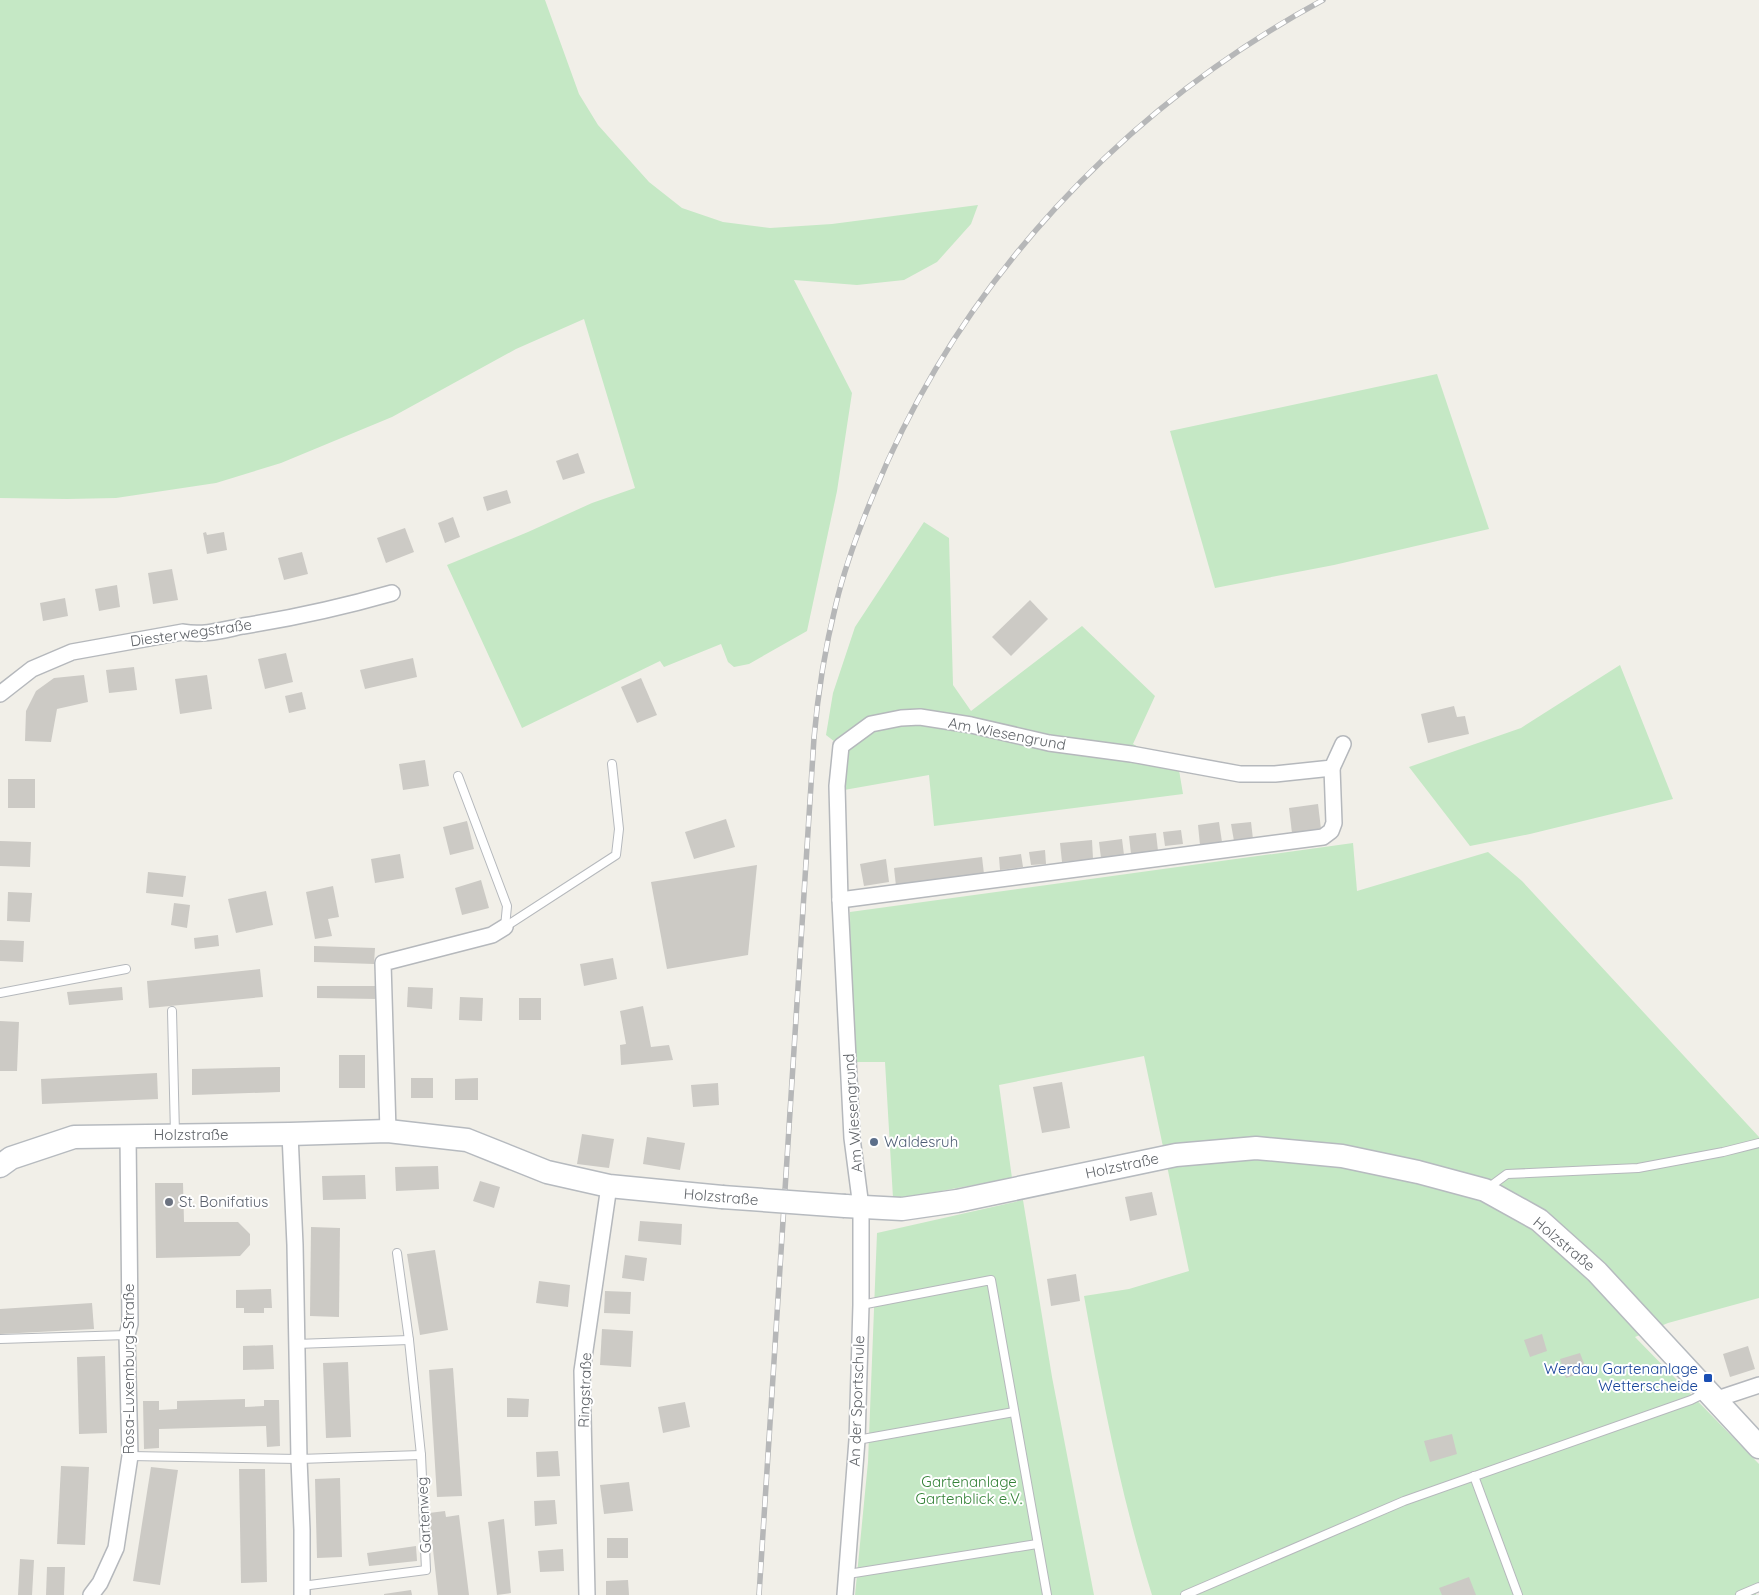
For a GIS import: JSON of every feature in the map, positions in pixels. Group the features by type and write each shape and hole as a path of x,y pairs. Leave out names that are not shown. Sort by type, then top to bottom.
{"street":[{"name":"Diesterwegstraße","path":"0,694 32,669 72,652 183,632 197,635 256,624 392,593"},
{"name":"Am Wiesengrund","path":"853,1206 852,1138 840,900 837,786 841,746 871,724 901,718 920,717 971,725 1049,744 1131,754 1240,774 1275,774 1332,768"},
{"path":"840,900 1323,837 1332,831 1334,823 1332,768 1343,744"},
{"path":"388,1130 383,963 492,935 505,927"},
{"name":"Holzstraße","path":"0,1166 11,1158 74,1137 290,1134 388,1130 467,1140 547,1172 609,1186 722,1197 902,1209 957,1201 1176,1155 1256,1148 1342,1156 1418,1172 1485,1190 1539,1220 1597,1272 1759,1447"},
{"name":"Gartenweg","path":"290,1134 295,1245 302,1590"},
{"name":"Rosa-Luxemburg-Straße","path":"91,1595 100,1583 116,1548 130,1456 127,1335 130,1324 128,1135"},
{"name":"Ringstraße","path":"587,1595 582,1372 609,1186"},
{"name":"An der Sportschule","path":"845,1595 857,1440 861,1305 853,1206"},
{"path":"1711,1396 1759,1385"}],"lane":[{"path":"505,927 616,855 619,829 612,764"},
{"path":"458,776 507,906 505,927"},
{"path":"0,993 126,969"},
{"path":"172,1011 175,1135"},
{"path":"1485,1190 1507,1174 1638,1168 1723,1152 1759,1142"},
{"name":"Gartenweg","path":"302,1590 426,1570 421,1455 409,1340 397,1253"},
{"path":"861,1305 991,1280 1047,1595"},
{"path":"0,1339 127,1335"},
{"path":"296,1344 409,1340"},
{"path":"1186,1595 1404,1500 1691,1400 1711,1396"},
{"path":"857,1440 1014,1412"},
{"name":"Gartenweg","path":"299,1459 421,1455"},
{"path":"130,1456 299,1459"},
{"path":"1474,1476 1518,1595"},
{"path":"848,1574 1037,1544"},
{"path":"1740,1595 1759,1586"}],"green space":[{"path":"0,0 545,0 579,94 598,125 649,182 682,208 723,222 770,228 832,224 978,205 971,224 937,262 904,280 857,285 794,280 852,393 837,491 807,631 749,664 734,667 728,662 721,644 664,667 660,661 522,728 447,565 528,532 592,503 635,488 584,319 516,349 392,417 281,463 216,483 116,498 0,498"},
{"path":"1437,374 1489,529 1334,565 1215,588 1170,431"},
{"path":"924,522 949,538 953,685 971,711 1082,626 1155,696 1133,744 1179,770 1183,794 934,826 929,775 844,790 848,752 826,735 833,693 855,627"},
{"path":"1620,665 1673,799 1530,834 1470,846 1409,767 1521,728"},
{"path":"1353,843 1357,891 1488,852 1522,881 1759,1137 1759,1298 1668,1323 1635,1337 1759,1464 1759,1591 1756,1595 1152,1595 1122,1484 1105,1409 1084,1296 1129,1289 1189,1271 1144,1056 999,1085 1012,1178 893,1198 885,1062 851,1062 850,912"},
{"name":"Gartenanlage Gartenblick e.V.","path":"1023,1200 1052,1377 1094,1595 855,1595 868,1462 877,1233"}],"building":[{"path":"578,453 585,473 563,480 556,461"},
{"path":"507,490 511,503 487,511 483,497"},
{"path":"453,517 460,537 445,543 438,523"},
{"path":"405,528 414,552 386,563 377,538"},
{"path":"206,532 207,535 224,532 227,550 207,554 203,533"},
{"path":"302,552 308,574 284,580 278,558"},
{"path":"172,569 178,600 153,604 148,573"},
{"path":"117,585 120,607 99,611 95,589"},
{"path":"65,598 68,616 43,621 40,603"},
{"path":"1030,600 1048,619 1011,656 992,637"},
{"path":"286,653 293,682 265,689 258,659"},
{"path":"413,658 417,677 365,689 360,670"},
{"path":"134,667 137,690 109,693 106,670"},
{"path":"84,675 88,702 57,709 51,742 25,741 26,711 36,691 54,678"},
{"path":"207,675 212,709 180,714 175,679"},
{"path":"641,678 657,715 637,723 621,687"},
{"path":"302,692 306,709 289,713 285,696"},
{"path":"1454,706 1457,717 1465,716 1469,734 1428,743 1421,714"},
{"path":"425,760 429,786 403,790 399,764"},
{"path":"8,779 35,779 35,808 8,808"},
{"path":"1318,804 1321,829 1292,833 1289,808"},
{"path":"726,819 735,847 694,859 685,832"},
{"path":"467,821 474,849 450,855 443,827"},
{"path":"1219,822 1222,842 1200,845 1198,825"},
{"path":"1251,822 1253,839 1234,841 1231,824"},
{"path":"1181,830 1183,844 1165,846 1163,832"},
{"path":"1156,833 1158,851 1131,854 1129,836"},
{"path":"1122,839 1124,855 1101,858 1099,842"},
{"path":"1092,840 1093,859 1062,862 1060,843"},
{"path":"0,841 31,842 30,867 0,866"},
{"path":"1045,850 1046,864 1031,865 1029,852"},
{"path":"400,854 404,878 375,883 371,859"},
{"path":"1021,854 1023,867 1000,870 999,857"},
{"path":"982,857 984,874 896,886 894,868"},
{"path":"886,859 889,882 864,886 860,864"},
{"path":"757,865 748,955 667,969 651,882"},
{"path":"148,872 186,876 183,897 146,893"},
{"path":"481,880 489,908 462,915 455,888"},
{"path":"333,886 339,917 328,919 332,936 315,939 306,892"},
{"path":"266,891 273,925 236,933 228,899"},
{"path":"8,892 32,893 30,922 7,921"},
{"path":"174,903 190,905 187,928 171,925"},
{"path":"218,935 219,946 195,949 194,938"},
{"path":"0,940 24,941 23,962 0,961"},
{"path":"314,946 375,948 374,964 314,962"},
{"path":"613,958 617,979 584,986 580,964"},
{"path":"260,969 263,997 149,1008 147,981"},
{"path":"317,986 377,986 377,999 317,998"},
{"path":"122,987 123,1000 69,1005 67,992"},
{"path":"408,987 433,988 432,1009 407,1007"},
{"path":"460,997 483,998 482,1021 459,1020"},
{"path":"519,998 541,998 541,1020 519,1020"},
{"path":"643,1006 651,1047 669,1045 673,1060 621,1065 620,1045 626,1044 620,1011"},
{"path":"0,1021 19,1022 17,1071 0,1071"},
{"path":"339,1055 365,1055 365,1088 339,1088"},
{"path":"280,1067 280,1092 192,1095 192,1069"},
{"path":"157,1073 158,1099 42,1104 41,1079"},
{"path":"411,1078 433,1078 433,1098 411,1098"},
{"path":"478,1078 478,1100 455,1100 455,1079"},
{"path":"1062,1082 1070,1128 1042,1133 1033,1087"},
{"path":"718,1083 719,1105 693,1107 691,1085"},
{"path":"582,1134 614,1139 609,1168 577,1164"},
{"path":"647,1137 685,1143 680,1170 643,1164"},
{"path":"438,1166 439,1189 396,1191 395,1167"},
{"path":"365,1175 366,1199 323,1200 322,1176"},
{"path":"480,1181 500,1187 494,1208 473,1201"},
{"name":"St. Bonifatius","path":"155,1183 183,1183 184,1222 238,1222 250,1234 250,1245 240,1256 156,1258"},
{"path":"1152,1192 1157,1215 1130,1221 1125,1197"},
{"path":"640,1221 682,1224 681,1245 638,1241"},
{"path":"311,1227 340,1228 339,1317 310,1316"},
{"path":"435,1250 448,1330 420,1335 407,1254"},
{"path":"625,1255 647,1258 644,1281 622,1278"},
{"path":"1076,1274 1080,1301 1051,1306 1047,1279"},
{"path":"539,1281 570,1285 568,1307 536,1303"},
{"path":"271,1289 272,1308 264,1308 264,1313 244,1313 244,1308 236,1308 236,1290"},
{"path":"605,1291 631,1292 630,1314 604,1313"},
{"path":"92,1303 94,1329 0,1334 0,1309"},
{"path":"602,1329 633,1331 631,1367 600,1365"},
{"path":"1542,1334 1547,1351 1530,1357 1524,1340"},
{"path":"273,1345 274,1369 243,1370 243,1346"},
{"path":"1748,1346 1755,1369 1730,1377 1723,1354"},
{"path":"1580,1353 1587,1371 1566,1378 1560,1359"},
{"path":"105,1356 107,1433 79,1434 77,1357"},
{"path":"348,1362 351,1437 326,1438 323,1363"},
{"path":"453,1368 462,1496 437,1497 429,1370"},
{"path":"507,1398 529,1399 528,1417 507,1417"},
{"path":"245,1399 245,1407 264,1406 264,1400 279,1400 280,1446 267,1447 266,1426 159,1429 159,1448 144,1449 143,1401 159,1401 159,1410 177,1409 177,1401"},
{"path":"685,1402 690,1427 663,1433 658,1407"},
{"path":"1452,1434 1457,1454 1430,1462 1424,1441"},
{"path":"558,1451 560,1476 537,1477 536,1452"},
{"path":"61,1466 89,1467 85,1545 57,1544"},
{"path":"151,1467 178,1470 160,1585 133,1581"},
{"path":"239,1469 265,1469 267,1582 241,1583"},
{"path":"340,1478 342,1557 317,1558 315,1479"},
{"path":"629,1482 633,1511 604,1514 600,1485"},
{"path":"555,1500 557,1524 535,1526 534,1501"},
{"path":"445,1511 446,1517 459,1515 469,1595 438,1595 429,1513"},
{"path":"504,1519 511,1593 497,1595 488,1522"},
{"path":"607,1538 628,1538 628,1558 607,1558"},
{"path":"416,1546 417,1561 369,1566 367,1553"},
{"path":"563,1549 564,1571 540,1572 538,1551"},
{"path":"20,1559 34,1560 32,1595 18,1595"},
{"path":"47,1567 65,1567 64,1595 46,1595"},
{"path":"1469,1577 1476,1595 1442,1595 1439,1588"},
{"path":"628,1580 629,1595 606,1595 606,1581"},
{"path":"411,1590 412,1595 384,1595 384,1594"}],"railway":[{"path":"759,1595 814,738 828,637 853,548 874,493 910,416 952,342 1001,273 1056,208 1116,148 1181,93 1250,44 1323,0"}],"place":[{"name":"Waldesruh","path":"874,1142"},
{"name":"St. Bonifatius","path":"169,1202"},
{"name":"Werdau Gartenanlage Wetterscheide","path":"1708,1378"}]}
